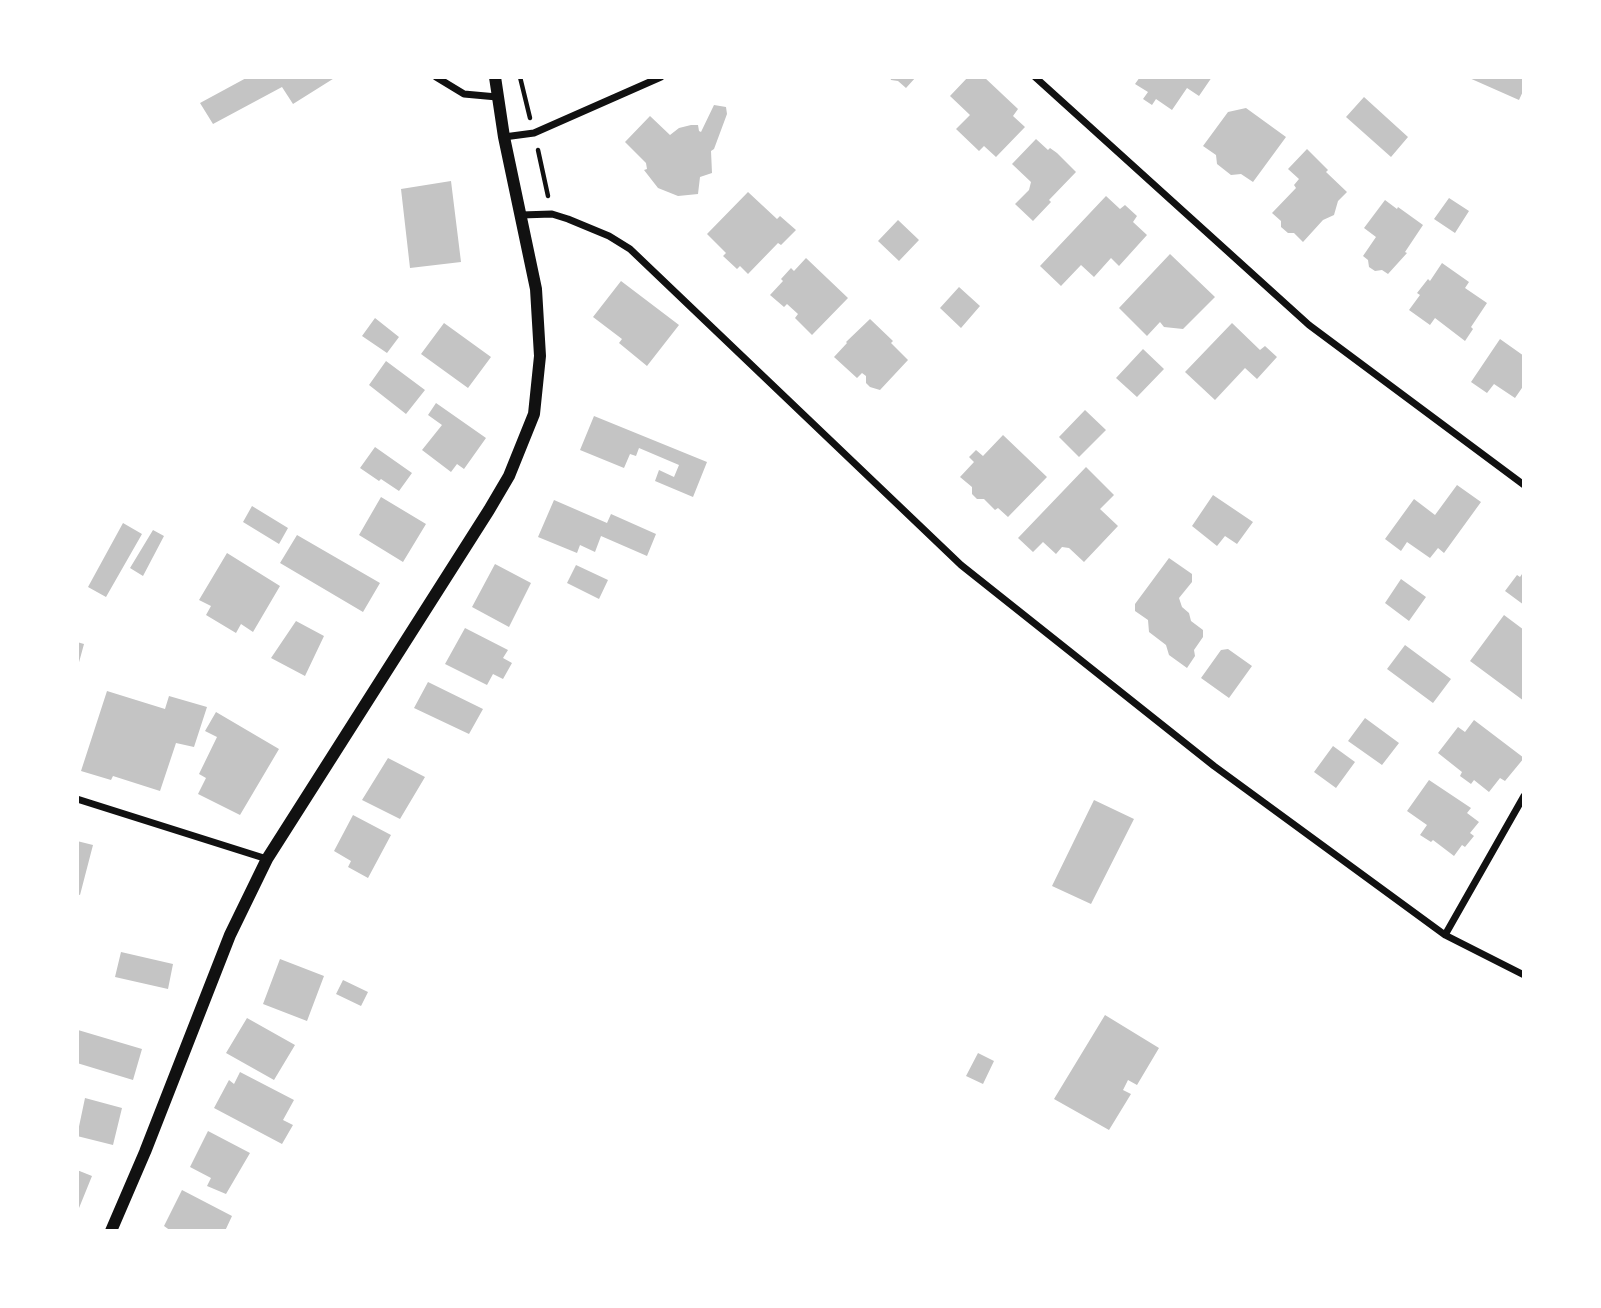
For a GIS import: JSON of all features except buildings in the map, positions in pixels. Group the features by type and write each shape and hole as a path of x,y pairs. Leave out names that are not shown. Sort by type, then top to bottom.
{"street":[{"path":"436,77 464,94 497,97"},
{"path":"111,1231 230,935 267,859 489,510 509,476 534,414 540,356 536,289 504,137 495,77"},
{"path":"504,137 534,133 661,77"},
{"path":"1035,77 1309,325 1524,485"},
{"path":"521,215 552,214 609,236 630,249 961,565 1214,766 1445,934 1524,975"},
{"path":"1445,934 1524,796"},
{"path":"77,799 267,859"}]}
